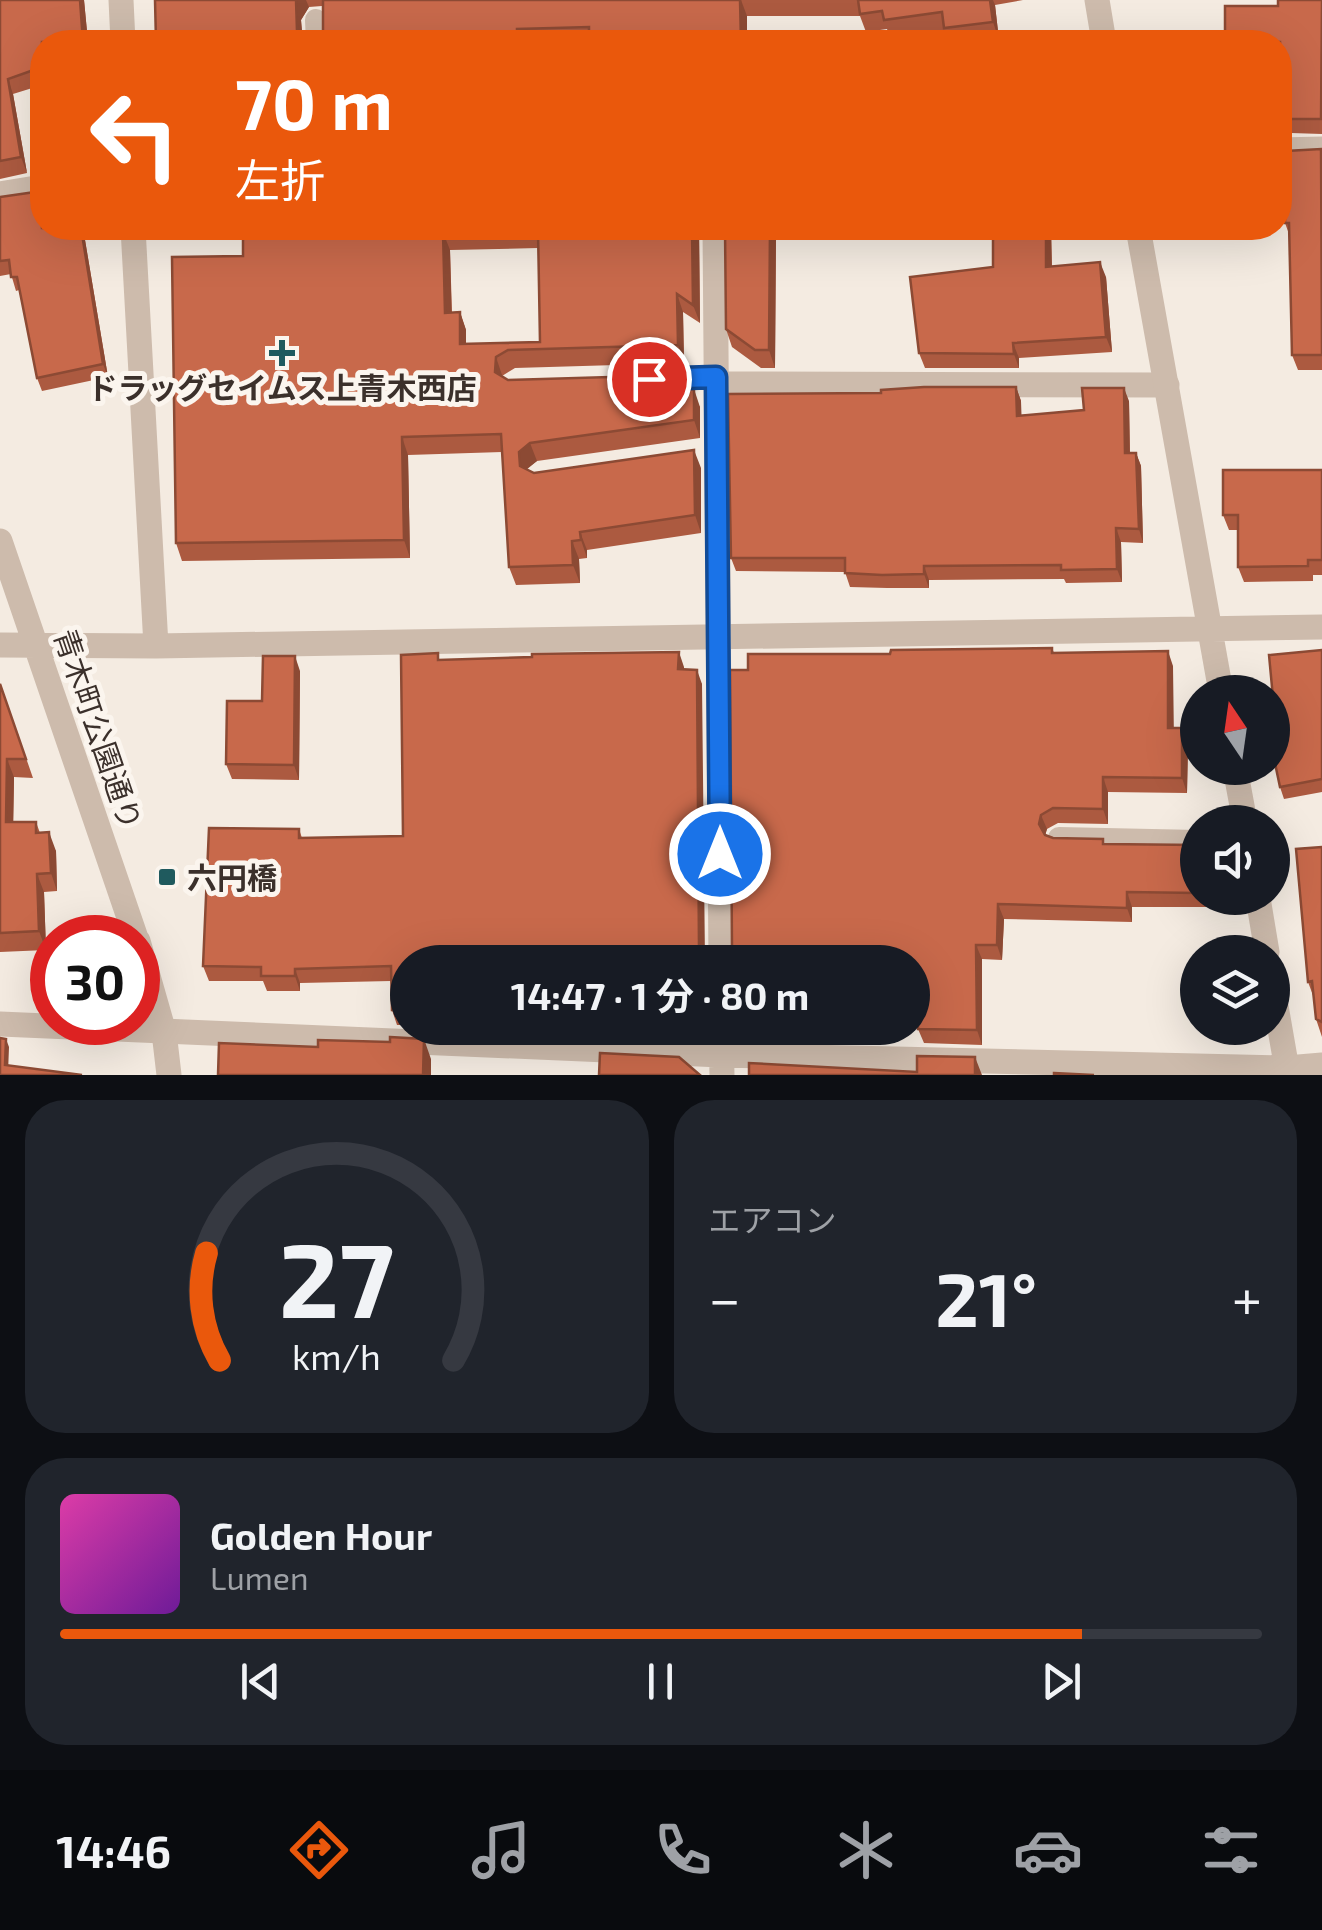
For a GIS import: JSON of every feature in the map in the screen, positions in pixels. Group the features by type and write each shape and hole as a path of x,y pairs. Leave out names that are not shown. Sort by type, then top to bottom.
{"street":[{"path":"121,0 122,30"},
{"path":"1096,0 1102,30"},
{"path":"1292,150 1322,149"},
{"path":"0,194 30,189"},
{"path":"134,240 156,646"},
{"path":"714,240 716,380 707,452 719,636 721,945"},
{"path":"1140,240 1218,675"},
{"path":"716,380 1168,385"},
{"name":"青木町公園通り","path":"0,541 129,915"},
{"path":"0,644 156,646 1322,627"},
{"name":"青木町公園通り","path":"160,1018 169,1075"},
{"path":"0,1024 722,1065 1288,1072 1322,1065"},
{"path":"1283,1045 1288,1072"}],"lane":[{"path":"624,380 716,380"},
{"path":"1059,838 1180,841"}],"building":[{"path":"0,0 80,0 82,30 30,30 30,71 8,79 21,157 0,161"},
{"path":"155,0 296,0 297,30 156,30"},
{"path":"323,0 740,0 741,30 323,30"},
{"path":"858,0 990,0 993,22 944,28 942,12 884,20 882,11 860,14"},
{"path":"1278,0 1322,0 1321,119 1292,119 1292,30 1225,30 1225,6 1278,6"},
{"path":"1321,149 1322,355 1292,355 1292,151"},
{"path":"30,193 30,240 83,240 103,364 37,378 17,277 11,277 9,260 0,261 0,197"},
{"path":"243,240 443,240 445,313 460,312 460,344 540,342 538,240 692,240 693,305 677,294 678,345 508,350 496,357 495,372 508,380 678,375 679,390 694,389 694,420 530,443 519,452 520,466 534,473 694,450 695,515 580,532 581,540 572,541 573,565 509,567 501,434 402,437 404,540 176,543 172,257 243,256"},
{"path":"725,240 770,240 769,350 755,350 726,329"},
{"path":"993,240 1046,240 1046,267 1100,262 1106,337 1013,343 1014,354 919,353 910,277 993,267"},
{"path":"924,387 1016,387 1017,416 1084,410 1082,388 1124,388 1125,453 1136,453 1139,529 1116,528 1117,569 1061,570 1061,565 924,566 924,574 882,575 845,573 845,558 731,558 728,394 881,393"},
{"path":"1223,470 1322,470 1322,560 1308,560 1308,566 1238,567 1238,515 1223,515"},
{"path":"891,650 1168,651 1168,728 1180,728 1180,778 1103,777 1103,809 1053,808 1041,815 1039,824 1045,835 1053,838 1103,839 1103,844 1180,845 1180,893 1127,892 1127,908 998,904 997,945 976,945 977,1030 930,1029 930,945 732,945 730,670 748,670 748,654 890,654"},
{"path":"1322,650 1322,779 1280,787 1290,785 1290,675 1271,675 1269,655"},
{"path":"679,652 678,669 697,670 699,945 390,945 390,966 295,969 295,976 261,976 261,967 203,966 209,828 299,829 299,838 403,836 401,655 438,653 438,660"},
{"path":"263,656 295,656 294,765 226,764 227,701 262,701"},
{"path":"0,684 26,759 7,759 6,822 36,822 36,833 49,832 51,873 37,874 38,915 30,915 30,931 0,933"},
{"path":"1322,847 1322,1022 1316,1019 1312,981 1308,982 1296,849"},
{"path":"0,1038 6,1039 5,1065 82,1075 0,1075"},
{"path":"318,1040 424,1045 423,1075 218,1075 219,1043 318,1047"},
{"path":"600,1053 679,1057 700,1075 599,1075"},
{"path":"917,1056 975,1057 975,1075 749,1075 749,1063 917,1072"}],"place":[{"name":"ドラッグセイムス上青木西店","path":"282,353"},
{"name":"六円橋","path":"167,877"}],"route":[{"path":"649,379 716,377 720,854"}]}
